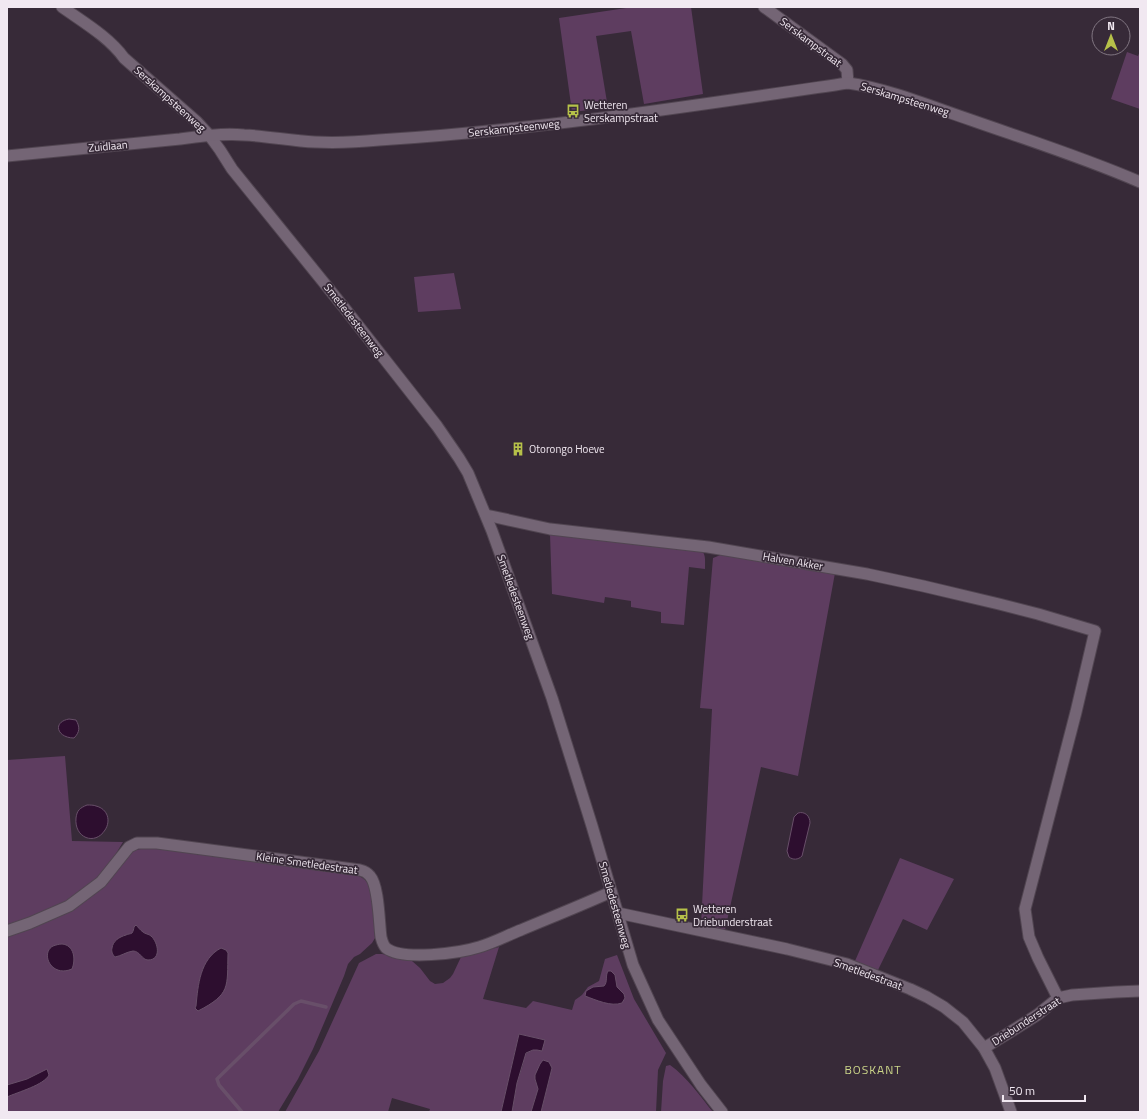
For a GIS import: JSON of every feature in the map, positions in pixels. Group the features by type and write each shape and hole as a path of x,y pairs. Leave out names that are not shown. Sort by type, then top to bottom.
{"street":[{"name":"Serskampsteenweg","path":"62,7 89,25 118,50 124,58 198,122 209,135 244,135 308,141 341,142 458,134 608,117 848,83 867,86 926,104 1070,155 1140,182"},
{"name":"Serskampstraat","path":"764,7 842,64 847,70 848,83"},
{"name":"Zuidlaan","path":"7,156 209,135"},
{"name":"Smetledesteenweg","path":"209,135 232,169 437,426 468,473 486,515 552,698 633,964 658,1020 701,1085 722,1112"},
{"name":"Halven Akker","path":"486,515 550,529 708,546 867,574 999,604 1095,631 1076,712 1025,909 1029,937 1058,998"},
{"name":"Kleine Smetledestraat","path":"7,931 69,906 100,882 129,847 138,843 157,843 367,872 374,882 383,944 392,951 405,954 425,955 453,953 479,947 611,892"},
{"name":"Smetledestraat","path":"618,913 787,949 847,964 927,997 944,1006 963,1022 984,1048 996,1068 1011,1112"},
{"name":"Driebunderstraat","path":"984,1048 1031,1018 1058,998 1072,995 1140,991"}],"shaded area":[{"path":"633,7 691,7 703,94 644,104 631,31 596,36 608,108 572,112 559,18"},
{"path":"1140,51 1140,109 1111,99 1126,56 1131,56 1131,53 1138,56"},
{"path":"454,273 461,309 418,312 414,277"},
{"path":"550,534 702,550 705,557 705,569 689,567 684,625 661,623 661,612 631,607 631,601 605,597 604,603 552,594"},
{"path":"723,554 835,573 798,776 761,767 725,930 701,925 712,709 700,708 713,558"},
{"path":"69,719 76,720 78,725 79,729 74,738 60,733 59,730 60,723"},
{"path":"65,756 72,841 123,842 106,870 75,898 54,908 7,926 7,760"},
{"path":"87,805 94,805 103,810 108,819 107,827 101,835 91,839 82,835 78,831 76,825 76,815 78,811"},
{"path":"798,813 807,815 810,823 802,856 794,859 789,857 787,851 794,817"},
{"path":"146,848 164,849 357,875 365,880 369,885 373,899 375,938 372,943 360,954 354,957 348,964 313,1049 298,1079 278,1112 7,1112 7,935 47,919 129,854 135,850"},
{"path":"900,858 954,879 927,930 903,919 878,970 855,961"},
{"path":"136,925 153,939 157,946 157,954 152,959 148,960 144,959 135,951 115,957 112,951 115,941 132,933"},
{"path":"62,944 69,947 74,957 72,969 65,971 53,968 48,959 49,949 53,946"},
{"path":"499,947 483,999 526,1008 533,1001 572,1010 575,1000 582,995 588,987 599,981 605,959 617,955 634,999 666,1053 658,1070 656,1112 541,1112 552,1068 535,1079 538,1089 531,1112 512,1112 517,1083 524,1057 527,1053 537,1050 545,1040 519,1034 501,1112 429,1112 430,1109 392,1098 388,1112 285,1112 319,1051 359,963 376,954 398,957 412,961 420,968 430,981 435,984 443,983 450,978 461,957"},
{"path":"221,948 226,950 228,953 228,974 225,988 216,1000 198,1011 195,1008 201,973 209,959"},
{"path":"608,971 611,971 615,975 617,987 624,994 625,998 622,1003 608,1004 585,996 586,991 593,987 604,986"},
{"path":"519,1034 545,1040 542,1051 533,1050 526,1053 517,1083 512,1112 501,1112"},
{"path":"543,1060 549,1062 552,1068 541,1112 531,1112 538,1089 535,1075"},
{"path":"670,1065 688,1081 713,1112 661,1112 663,1081 666,1066"},
{"path":"47,1069 49,1075 42,1082 7,1097 7,1085 27,1079"}],"waterway":[{"path":"242,1112 219,1085 217,1079 294,1004 301,1001 326,1007"}],"place":[{"name":"Wetteren Serskampstraat","path":"573,111"},
{"name":"Otorongo Hoeve","path":"518,449"},
{"name":"Wetteren Driebunderstraat","path":"682,915"}],"district":[{"name":"BOSKANT","path":"873,1069"}]}
